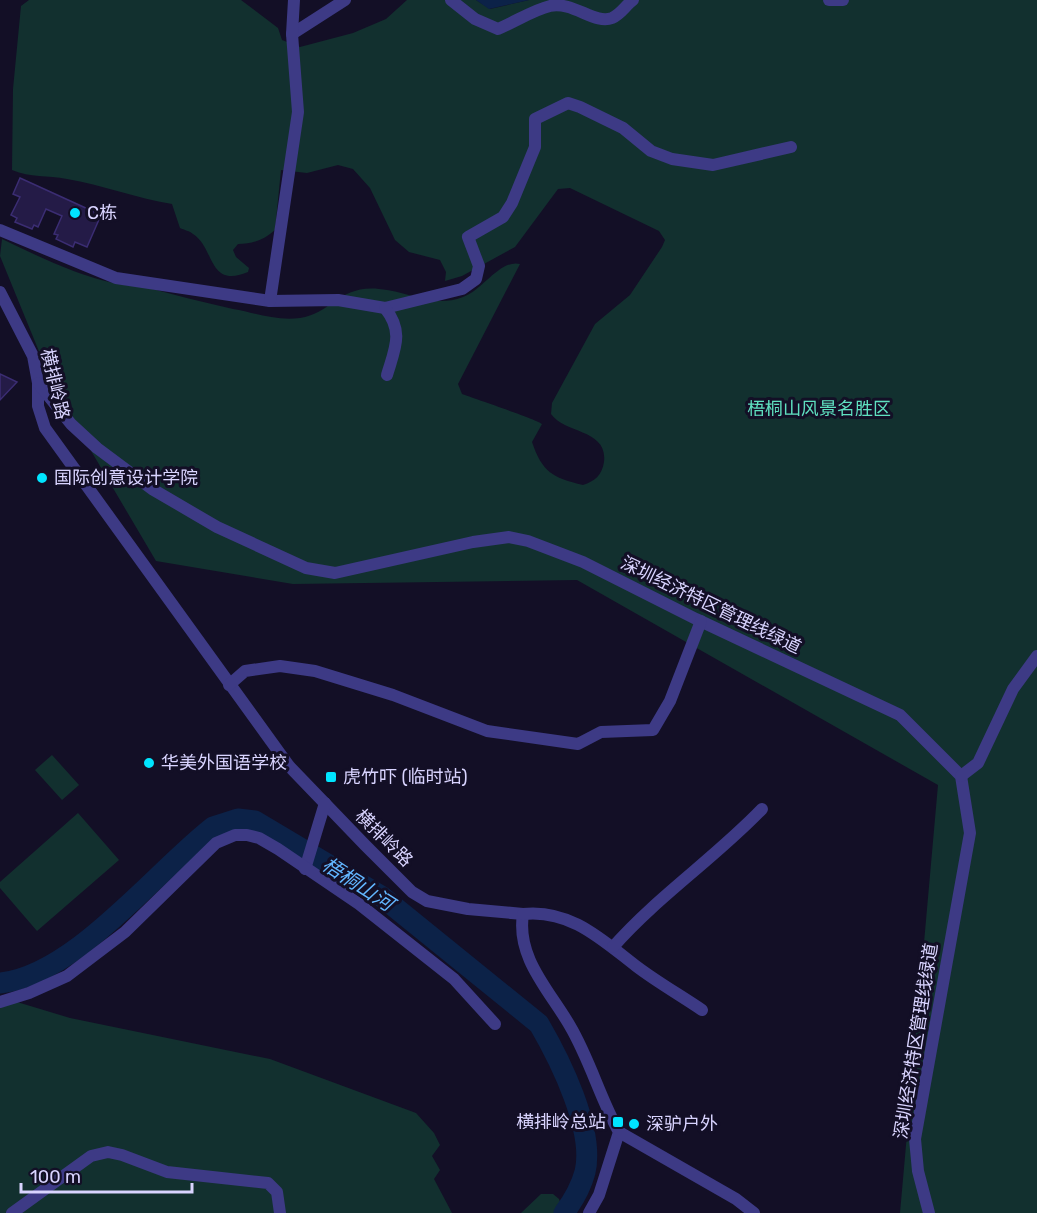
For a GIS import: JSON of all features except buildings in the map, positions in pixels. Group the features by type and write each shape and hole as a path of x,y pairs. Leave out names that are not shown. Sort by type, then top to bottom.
{"street":[{"path":"270,301 298,112 292,34 294,0"},
{"path":"292,34 345,0"},
{"path":"451,0 475,20 498,29 550,6 568,6 601,20 620,13 633,0"},
{"path":"829,0 843,0"},
{"path":"0,230 116,278 270,301 338,300 385,308 462,289 476,279 479,266 468,237 503,217 512,203 535,147 535,119 544,112 568,103 623,128 651,151 672,159 713,165 791,147"},
{"name":"横排岭路","path":"0,292 33,356 38,383 38,406 45,428 289,766 412,892 427,900 468,909 523,914 543,912 567,919 595,933 638,967 702,1010"},
{"path":"385,308 395,321 398,333 387,375"},
{"name":"深圳经济特区管理线绿道","path":"38,383 71,424 97,448 152,489 217,527 306,568 335,573 509,537 528,541 583,562 701,621 900,715 961,776 970,833 915,1139 918,1171 929,1213"},
{"path":"229,685 244,671 280,666 315,671 393,696 487,731 578,744 601,732 653,730 670,701 701,621"},
{"path":"961,776 978,763 1013,689 1037,656"},
{"path":"305,869 325,803"},
{"path":"614,947 634,924 726,846 762,810"},
{"path":"0,1002 14,999 67,976 125,932 216,843 236,835 259,838 359,904 454,979 495,1024"},
{"path":"523,914 521,928 524,948 552,1001 570,1026 619,1132 736,1198 754,1213"},
{"path":"589,1213 599,1195 619,1132"},
{"path":"12,1213 91,1156 108,1152 167,1172 268,1183 277,1192 280,1213"}],"green space":[{"name":"梧桐山风景名胜区","path":"29,0 241,0 278,28 282,40 300,47 353,33 386,19 407,0 476,0 490,9 529,0 1037,0 1037,1213 900,1213 938,785 577,580 293,584 156,561 54,388 0,256 2,239 71,270 108,282 145,287 211,304 291,319 311,315 345,295 365,289 390,290 430,300 451,300 470,294 505,266 520,264 458,384 462,394 542,424 532,442 540,460 556,476 583,485 591,482 600,474 604,462 603,451 593,438 557,420 551,414 552,403 595,324 630,295 662,247 665,240 659,231 570,188 558,189 515,247 462,276 445,281 446,272 440,260 409,252 395,240 370,188 353,169 338,165 307,173 281,170 275,230 258,241 238,244 233,250 236,257 249,268 248,272 235,276 226,275 214,265 200,240 192,233 180,228 172,204 80,182 12,170 13,89 21,6"},
{"path":"52,755 79,785 62,800 35,770"},
{"path":"78,813 119,860 37,931 0,888 0,882"},
{"path":"17,1002 70,1018 270,1059 416,1113 434,1133 440,1145 432,1156 440,1170 434,1179 452,1213 0,1213 0,1006"},
{"path":"541,1194 553,1194 559,1199 562,1207 559,1213 521,1213"}],"water":[{"path":"476,0 529,0 489,9"}],"waterway":[{"name":"梧桐山河","path":"0,983 28,976 56,962 85,942 213,827 238,819 255,821 381,896 539,1024 574,1096 585,1136 587,1155 585,1172 571,1204 564,1213"}],"place":[{"name":"C栋","path":"75,213"},
{"name":"国际创意设计学院","path":"42,478"},
{"name":"华美外国语学校","path":"149,763"},
{"name":"虎竹吓 (临时站)","path":"331,777"},
{"name":"横排岭总站","path":"618,1122"},
{"name":"深驴户外","path":"634,1124"}]}
